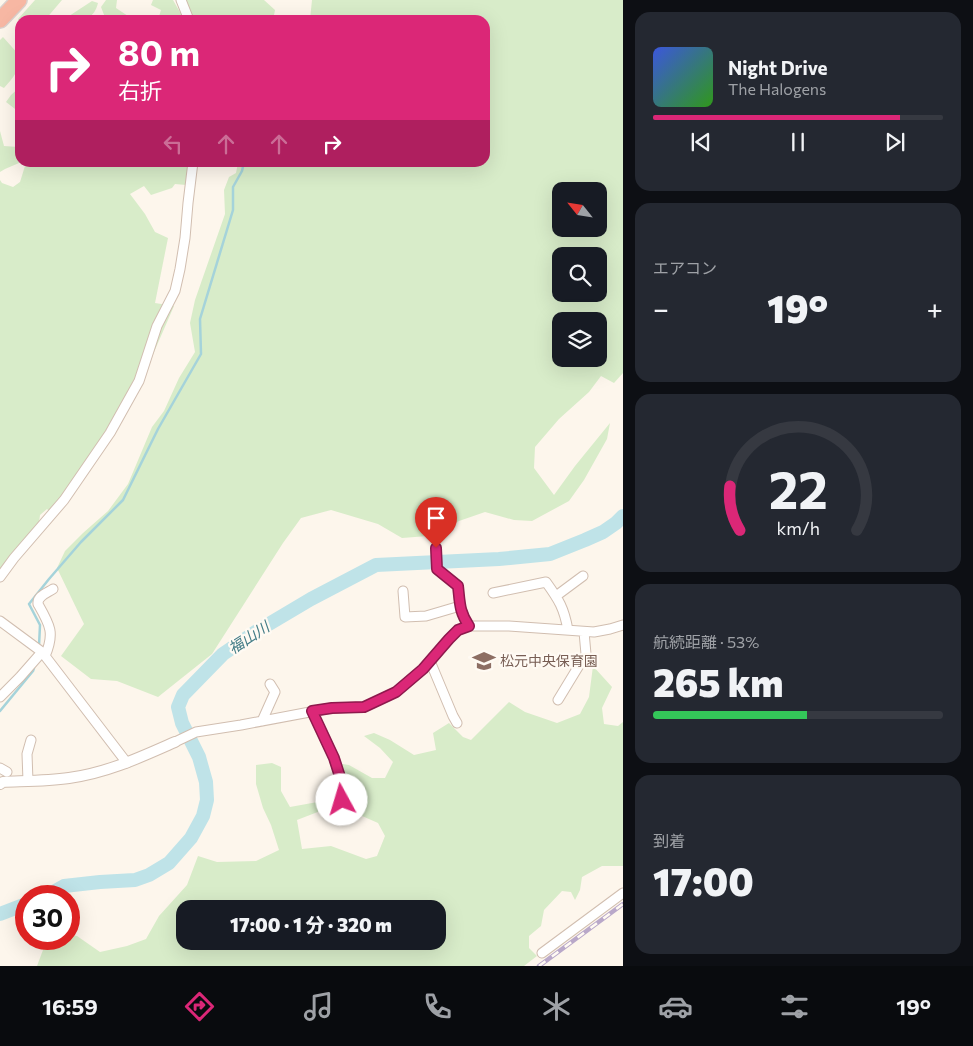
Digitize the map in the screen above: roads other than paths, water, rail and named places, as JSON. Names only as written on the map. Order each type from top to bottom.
[{"type":"highway","points":[[0,20],[19,0]]},
{"type":"street","points":[[181,0],[187,15]]},
{"type":"street","points":[[0,577],[64,500],[110,433],[139,381],[157,326],[175,291],[185,238],[192,167]]},
{"type":"street","points":[[436,548],[437,569],[458,586],[463,617],[469,626]]},
{"type":"street","points":[[556,596],[583,576]]},
{"type":"street","points":[[492,593],[546,582],[560,602],[568,630]]},
{"type":"street","points":[[0,697],[50,645],[49,624],[38,601],[40,597],[53,589]]},
{"type":"street","points":[[403,591],[405,617],[426,616],[460,606]]},
{"type":"street","points":[[0,621],[43,654],[127,763]]},
{"type":"street","points":[[0,784],[4,782],[69,778],[99,772],[127,763],[196,732],[332,708],[364,707],[396,692],[423,669],[458,630],[469,626],[510,626],[594,632],[623,625]]},
{"type":"street","points":[[558,700],[586,654],[584,632]]},
{"type":"street","points":[[430,661],[452,716],[457,722]]},
{"type":"street","points":[[262,721],[275,692],[270,684]]},
{"type":"street","points":[[312,711],[334,758],[342,783],[342,800],[327,814]]},
{"type":"street","points":[[28,781],[27,754],[31,740]]},
{"type":"street","points":[[542,954],[623,893]]},
{"type":"waterway","points":[[39,646],[40,625],[29,604],[81,542],[123,500],[158,429],[201,354],[200,319],[233,210],[233,187],[243,167]]},
{"type":"waterway","name":"福山川","points":[[73,885],[135,880],[149,875],[169,863],[191,838],[203,816],[207,800],[206,782],[199,757],[182,723],[178,707],[183,695],[223,654],[257,631],[311,599],[376,565],[499,559],[550,554],[603,532],[623,516]]},
{"type":"waterway","points":[[0,711],[34,668]]},
{"type":"waterway","name":"福山川","points":[[0,914],[15,908]]},
{"type":"railway","points":[[539,966],[623,904]]},
{"type":"place","name":"松元中央保育園","points":[[484,661]]}]
